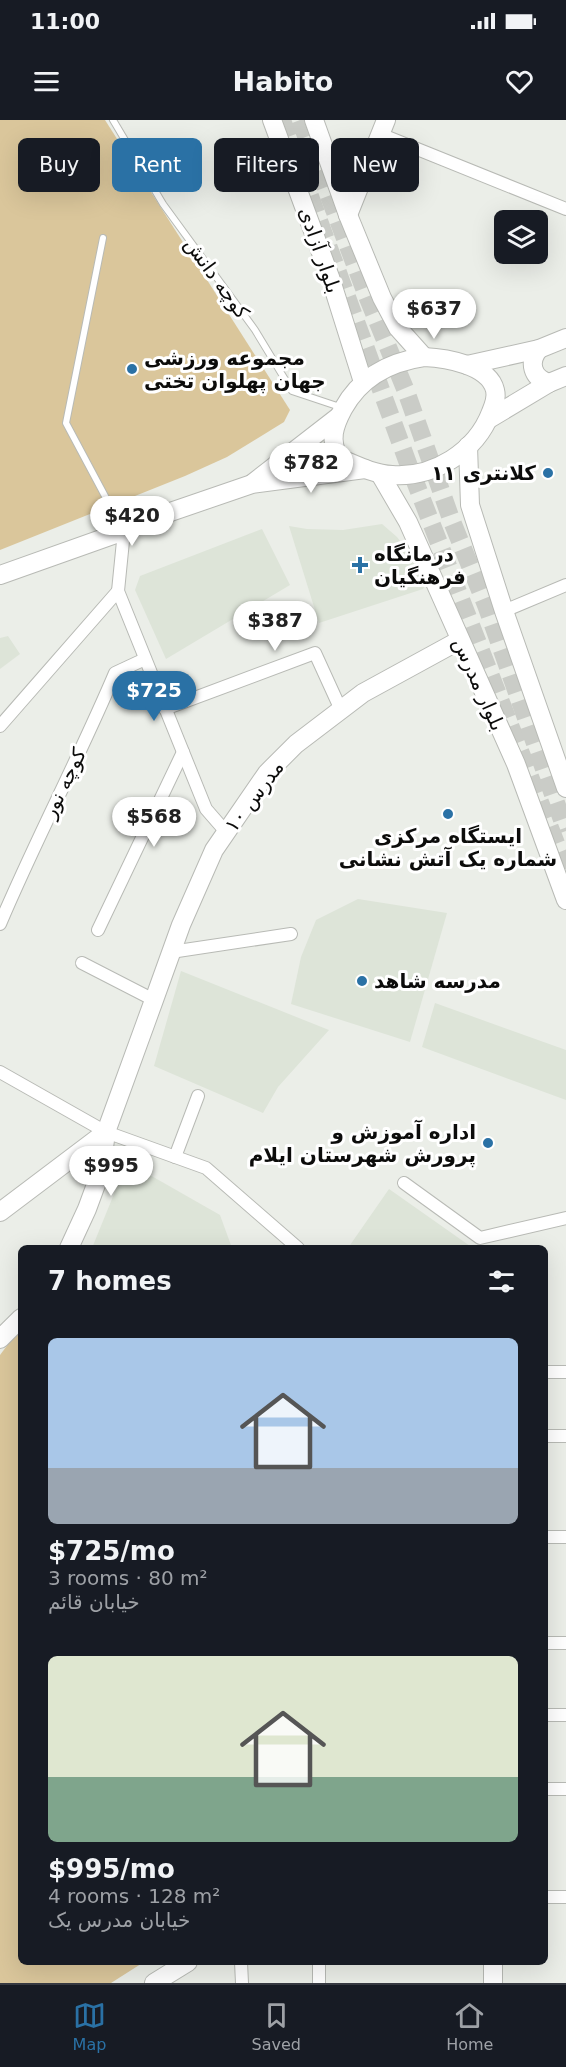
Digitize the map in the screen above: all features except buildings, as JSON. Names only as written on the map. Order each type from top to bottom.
[{"type":"main road","name":"بلوار آزادی","points":[[272,120],[330,277],[363,382]]},
{"type":"main road","name":"بلوار آزادی","points":[[314,120],[348,215],[382,298],[398,328],[424,357]]},
{"type":"main road","points":[[348,215],[383,127]]},
{"type":"main road","points":[[467,365],[538,349],[566,338]]},
{"type":"main road","points":[[538,349],[532,361],[533,368],[538,378],[549,383]]},
{"type":"main road","points":[[0,575],[252,484],[373,471],[413,474],[439,467],[461,453],[477,438],[489,419],[496,398],[495,390],[486,375],[467,365],[441,358],[424,357],[404,360],[363,382],[349,398],[332,438],[339,458],[373,471]]},
{"type":"main road","points":[[489,419],[549,383],[566,376]]},
{"type":"main road","points":[[252,484],[341,413]]},
{"type":"main road","points":[[468,446],[470,504],[504,611],[559,749],[566,788]]},
{"type":"main road","name":"بلوار مدرس","points":[[373,471],[408,522],[516,764],[566,900]]},
{"type":"main road","name":"مدرس ۱۰","points":[[70,1245],[101,1171],[106,1132],[171,952],[214,850],[267,773],[296,744],[363,693],[460,640]]},
{"type":"main road","points":[[0,1212],[106,1132]]},
{"type":"main road","points":[[0,1339],[18,1321]]},
{"type":"main road","points":[[154,1983],[183,1965]]},
{"type":"main road","points":[[493,1965],[493,1983]]},
{"type":"street","points":[[383,127],[566,209]]},
{"type":"street","points":[[124,531],[118,591],[206,809],[226,832]]},
{"type":"street","points":[[504,611],[566,585]]},
{"type":"street","points":[[0,726],[118,591]]},
{"type":"street","points":[[165,709],[315,653],[341,710]]},
{"type":"street","name":"کوچه نور","points":[[0,924],[115,673],[145,659]]},
{"type":"street","points":[[98,930],[183,752]]},
{"type":"street","points":[[171,952],[291,934]]},
{"type":"street","points":[[82,963],[154,1000]]},
{"type":"street","points":[[0,1072],[106,1132],[206,1168],[295,1245]]},
{"type":"street","points":[[175,1157],[198,1096]]},
{"type":"street","points":[[404,1183],[480,1238],[566,1218]]},
{"type":"street","points":[[548,1372],[566,1372]]},
{"type":"street","points":[[548,1436],[566,1436]]},
{"type":"street","points":[[548,1537],[566,1537]]},
{"type":"street","points":[[548,1643],[566,1642]]},
{"type":"street","points":[[548,1715],[566,1715]]},
{"type":"street","points":[[548,1789],[566,1789]]},
{"type":"street","points":[[548,1897],[566,1897]]},
{"type":"street","points":[[242,1965],[242,1983]]},
{"type":"street","points":[[319,1965],[320,1983]]},
{"type":"lane","name":"کوچه دانش","points":[[113,120],[163,204],[255,330],[292,391],[341,413]]},
{"type":"lane","points":[[104,238],[66,423],[124,531]]},
{"type":"shaded area","name":"مجموعه ورزشی جهان پهلوان تختی","points":[[0,120],[105,120],[116,138],[112,138],[112,192],[151,192],[290,410],[284,422],[227,457],[0,550]]},
{"type":"shaded area","name":"درمانگاه فرهنگیان","points":[[382,524],[397,537],[425,576],[426,584],[423,589],[319,623],[289,526],[343,530]]},
{"type":"shaded area","points":[[262,529],[290,585],[166,659],[135,590],[140,576]]},
{"type":"shaded area","points":[[8,636],[20,654],[0,669],[0,638]]},
{"type":"shaded area","name":"مدرسه شاهد","points":[[358,899],[447,913],[410,1042],[291,1004],[301,957],[316,920]]},
{"type":"shaded area","points":[[181,971],[329,1030],[278,1087],[263,1113],[154,1066]]},
{"type":"shaded area","points":[[435,1003],[566,1050],[566,1100],[422,1047]]},
{"type":"shaded area","points":[[127,1162],[220,1215],[231,1245],[93,1245]]},
{"type":"shaded area","points":[[389,1189],[469,1245],[350,1245]]},
{"type":"shaded area","points":[[18,1331],[18,1965],[139,1965],[111,1983],[0,1983],[0,1355]]},
{"type":"tunnel","points":[[282,120],[409,466],[566,869]]},
{"type":"tunnel","points":[[300,120],[406,391],[451,519],[486,605],[566,831]]},
{"type":"place","name":"مجموعه ورزشی جهان پهلوان تختی","points":[[132,369]]},
{"type":"place","name":"کلانتری ۱۱","points":[[548,473]]},
{"type":"place","name":"درمانگاه فرهنگیان","points":[[360,565]]},
{"type":"place","name":"ایستگاه مرکزی شماره یک آتش نشانی","points":[[448,814]]},
{"type":"place","name":"مدرسه شاهد","points":[[362,981]]},
{"type":"place","name":"اداره آموزش و پرورش شهرستان ایلام","points":[[488,1143]]}]
